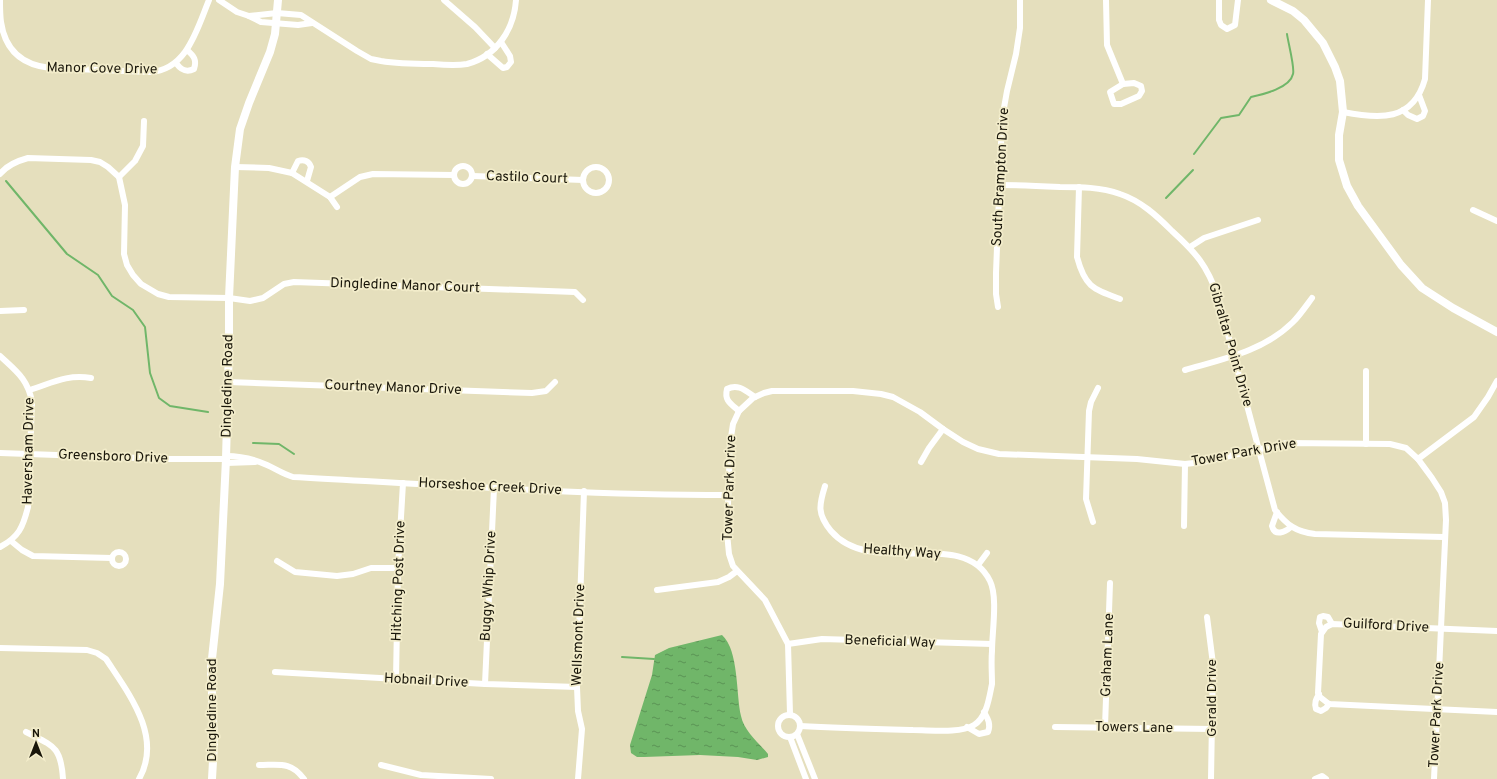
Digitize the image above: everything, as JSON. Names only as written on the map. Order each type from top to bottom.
[{"type":"street","name":"Manor Cove Drive","points":[[0,0],[0,22],[6,41],[17,55],[26,62],[37,67],[150,72],[165,70],[176,63],[187,50],[209,0]]},
{"type":"street","points":[[219,0],[237,12],[261,22],[298,25],[312,23]]},
{"type":"street","name":"Dingledine Road","points":[[212,779],[214,743],[211,668],[220,584],[226,459],[229,298],[235,167],[240,129],[270,52],[277,24],[278,0]]},
{"type":"street","points":[[444,0],[475,27],[495,48]]},
{"type":"street","points":[[249,16],[278,13],[292,13],[301,15],[371,59],[381,61],[454,65],[468,63],[487,54],[501,42],[509,32],[513,21],[516,11],[516,0]]},
{"type":"street","name":"South Brampton Drive","points":[[998,307],[996,294],[996,273],[1002,119],[1020,28],[1020,0]]},
{"type":"street","points":[[1106,0],[1106,44],[1123,84]]},
{"type":"street","points":[[1219,0],[1219,20],[1221,25],[1227,28],[1235,25],[1238,0]]},
{"type":"street","points":[[1271,0],[1293,11],[1304,20],[1323,43],[1335,67],[1340,80],[1343,112],[1338,135],[1339,160],[1347,186],[1358,206],[1401,265],[1422,288],[1453,308],[1497,332]]},
{"type":"street","points":[[1343,112],[1375,117],[1386,116],[1403,110],[1413,103],[1419,95],[1425,79],[1428,0]]},
{"type":"street","points":[[487,54],[503,68],[507,67],[511,62],[510,56],[501,42]]},
{"type":"street","name":"Manor Cove Drive","points":[[176,63],[183,70],[190,71],[194,69],[196,59],[187,50]]},
{"type":"street","points":[[1134,83],[1141,86],[1142,91],[1140,96],[1121,104],[1114,104],[1110,92],[1123,84],[1134,83]]},
{"type":"street","points":[[1403,110],[1408,115],[1417,119],[1423,116],[1425,111],[1419,95]]},
{"type":"street","points":[[119,177],[135,161],[143,146],[144,121]]},
{"type":"street","points":[[0,174],[3,170],[18,160],[28,158],[91,160],[100,162],[119,177],[125,205],[124,254],[127,265],[141,284],[158,294],[169,297],[229,298]]},
{"type":"street","points":[[292,172],[298,162],[305,160],[311,167],[307,181]]},
{"type":"street","name":"Castilo Court","points":[[464,166],[470,169],[472,176],[469,182],[463,184],[458,183],[454,175],[456,169],[464,166]]},
{"type":"street","name":"Castilo Court","points":[[597,166],[605,170],[609,178],[608,186],[602,192],[597,193],[589,191],[582,180],[588,169],[597,166]]},
{"type":"street","points":[[235,167],[269,168],[292,172],[330,198],[336,207]]},
{"type":"street","name":"Castilo Court","points":[[330,198],[360,177],[373,174],[454,175]]},
{"type":"street","name":"Castilo Court","points":[[472,176],[582,180]]},
{"type":"street","name":"Gibraltar Point Drive","points":[[999,185],[1079,187],[1114,192],[1137,202],[1153,213],[1190,247],[1212,280],[1218,297],[1275,510],[1291,527],[1304,533],[1316,534],[1444,537]]},
{"type":"street","points":[[1079,187],[1077,257],[1079,265],[1093,288],[1120,299]]},
{"type":"street","points":[[1473,210],[1497,221]]},
{"type":"street","points":[[1190,247],[1204,238],[1258,220]]},
{"type":"street","name":"Dingledine Manor Court","points":[[229,298],[250,301],[263,298],[284,284],[294,282],[575,292],[582,300]]},
{"type":"street","points":[[1185,370],[1234,356],[1259,346],[1280,334],[1294,321],[1312,298]]},
{"type":"street","points":[[0,311],[24,310]]},
{"type":"street","name":"Haversham Drive","points":[[0,356],[17,372],[30,390],[32,402],[28,507],[24,524],[19,532],[11,541],[0,547]]},
{"type":"street","points":[[1366,371],[1366,444]]},
{"type":"street","points":[[30,390],[66,378],[78,376],[91,378]]},
{"type":"street","points":[[1418,459],[1474,416],[1488,397],[1497,381]]},
{"type":"street","name":"Courtney Manor Drive","points":[[228,382],[532,393],[546,391],[555,382]]},
{"type":"street","points":[[739,412],[728,403],[726,398],[727,389],[731,387],[740,387],[755,397]]},
{"type":"street","points":[[1093,522],[1086,499],[1089,411],[1091,402],[1098,388]]},
{"type":"street","name":"Tower Park Drive","points":[[790,714],[788,644],[764,600],[733,566],[728,547],[727,533],[731,432],[739,412],[755,397],[764,393],[780,390],[853,391],[893,397],[920,412],[943,429],[978,449],[999,454],[1137,459],[1185,464],[1203,462],[1288,443],[1398,446],[1406,448],[1418,459],[1441,492],[1445,503],[1446,520],[1444,537],[1434,779]]},
{"type":"street","points":[[921,462],[943,429]]},
{"type":"street","name":"Greensboro Drive","points":[[0,453],[170,459],[226,459]]},
{"type":"street","name":"Horseshoe Creek Drive","points":[[226,459],[265,464],[293,477],[494,488],[728,495]]},
{"type":"street","points":[[1184,526],[1185,464]]},
{"type":"street","name":"Hitching Post Drive","points":[[396,679],[398,568],[403,483]]},
{"type":"street","name":"Healthy Way","points":[[800,726],[958,730],[974,725],[983,716],[990,697],[992,684],[993,589],[990,581],[978,565],[956,556],[872,552],[851,547],[842,542],[834,534],[820,515],[820,504],[825,486]]},
{"type":"street","name":"Buggy Whip Drive","points":[[485,684],[494,488]]},
{"type":"street","name":"Wellsmont Drive","points":[[578,779],[582,729],[578,711],[577,687],[584,491]]},
{"type":"street","name":"Gibraltar Point Drive","points":[[1277,512],[1272,526],[1275,532],[1284,532],[1291,527]]},
{"type":"street","points":[[11,541],[22,550],[33,556],[112,558]]},
{"type":"street","points":[[978,565],[987,553]]},
{"type":"street","points":[[277,561],[295,572],[337,576],[353,574],[371,568],[398,568]]},
{"type":"street","points":[[657,590],[718,582],[737,571]]},
{"type":"street","name":"Graham Lane","points":[[1105,727],[1110,583]]},
{"type":"street","name":"Guilford Drive","points":[[1332,624],[1328,617],[1324,616],[1320,618],[1319,623],[1322,632],[1320,644],[1318,694],[1314,705],[1316,709],[1321,711],[1329,704],[1497,712]]},
{"type":"street","name":"Gerald Drive","points":[[1207,617],[1213,662],[1212,779]]},
{"type":"street","name":"Guilford Drive","points":[[1322,632],[1332,624],[1497,631]]},
{"type":"street","name":"Beneficial Way","points":[[788,644],[822,639],[992,644]]},
{"type":"street","points":[[0,648],[87,650],[98,654],[106,660],[141,715],[146,732],[148,752],[147,759],[139,779]]},
{"type":"street","name":"Hobnail Drive","points":[[275,672],[485,684],[577,687]]},
{"type":"street","points":[[1318,694],[1329,704]]},
{"type":"street","name":"Healthy Way","points":[[967,727],[980,734],[988,732],[990,727],[989,720],[984,712]]},
{"type":"street","points":[[797,734],[786,737],[780,733],[777,726],[782,716],[790,714],[797,717],[799,720],[800,726],[797,734],[816,779]]},
{"type":"street","name":"Towers Lane","points":[[1055,727],[1213,729]]},
{"type":"street","points":[[26,732],[53,746],[59,754],[62,765],[63,779]]},
{"type":"street","points":[[790,737],[791,744],[806,779]]},
{"type":"street","points":[[259,765],[286,765],[297,771],[304,779]]},
{"type":"street","points":[[381,765],[421,775],[491,779]]},
{"type":"street","points":[[1315,779],[1322,776],[1326,779]]},
{"type":"water","points":[[722,635],[731,651],[734,662],[739,707],[745,727],[768,754],[768,757],[757,760],[738,757],[700,755],[637,757],[631,753],[630,745],[652,675],[655,655],[669,648]]},
{"type":"waterway","points":[[1194,154],[1221,118],[1239,115],[1251,97],[1276,90],[1291,79],[1293,74],[1293,66],[1287,34]]},
{"type":"waterway","points":[[1166,198],[1193,170]]},
{"type":"waterway","points":[[6,181],[67,254],[98,275],[112,296],[133,310],[145,327],[150,373],[159,398],[170,406],[208,412]]},
{"type":"waterway","points":[[253,443],[279,444],[294,454]]},
{"type":"waterway","points":[[622,657],[654,659]]}]
